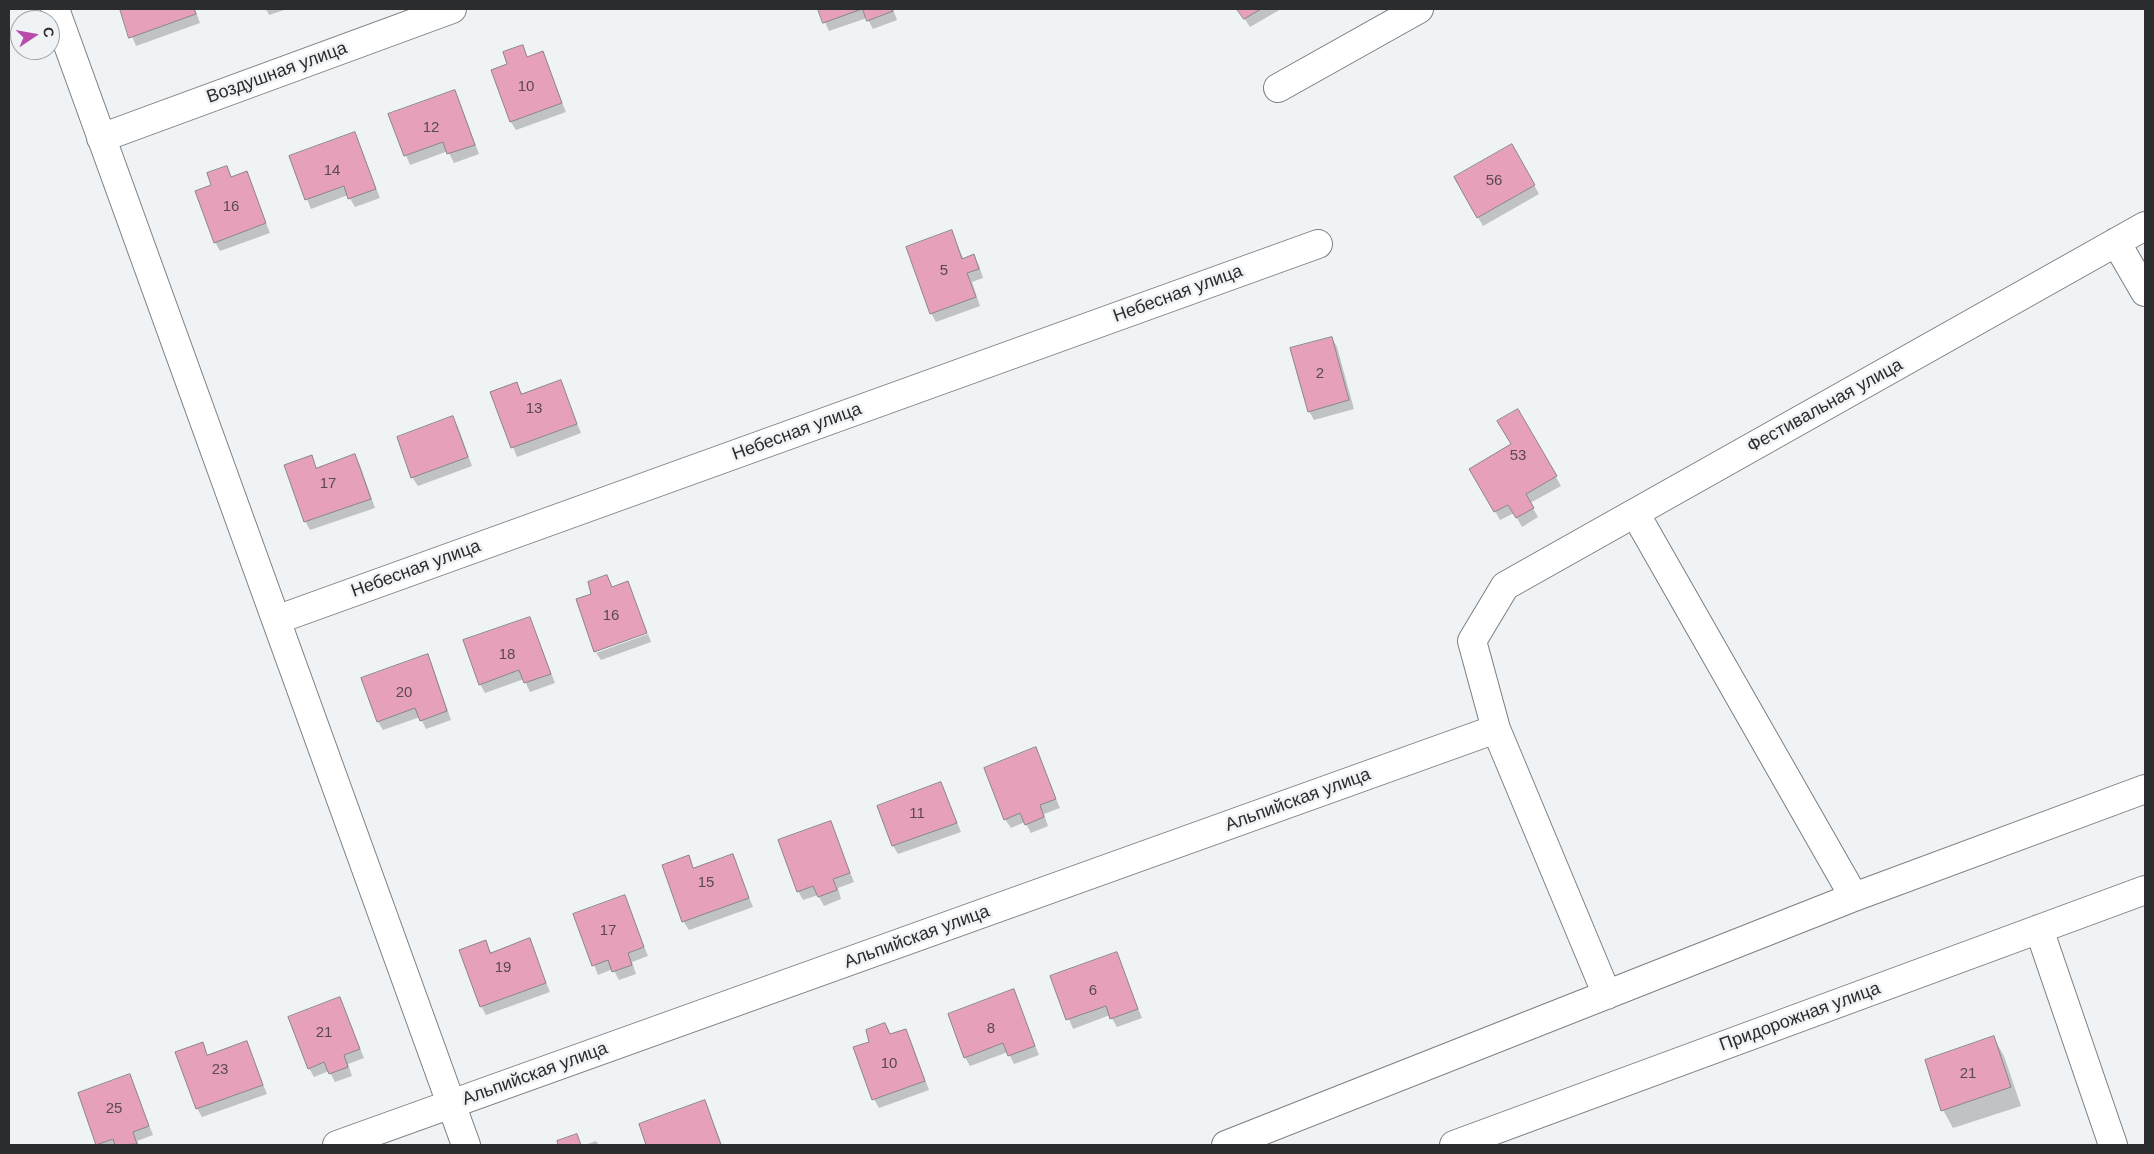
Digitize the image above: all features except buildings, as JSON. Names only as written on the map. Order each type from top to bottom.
[{"type":"street","points":[[55,9],[466,1145]]},
{"type":"street","name":"Воздушная улица","points":[[101,138],[452,9]]},
{"type":"street","points":[[1278,88],[1419,9]]},
{"type":"street","name":"Фестивальная улица","points":[[1496,729],[1472,641],[1505,586],[2145,226]]},
{"type":"street","points":[[2116,242],[2145,292]]},
{"type":"street","name":"Небесная улица","points":[[276,620],[1318,244]]},
{"type":"street","points":[[1635,513],[1854,897]]},
{"type":"street","points":[[1496,729],[1607,995]]},
{"type":"street","name":"Альпийская улица","points":[[337,1145],[1496,729]]},
{"type":"street","points":[[1226,1145],[1854,897],[2145,789]]},
{"type":"street","name":"Придорожная улица","points":[[1454,1145],[2145,890]]},
{"type":"street","points":[[2039,929],[2113,1145]]}]
